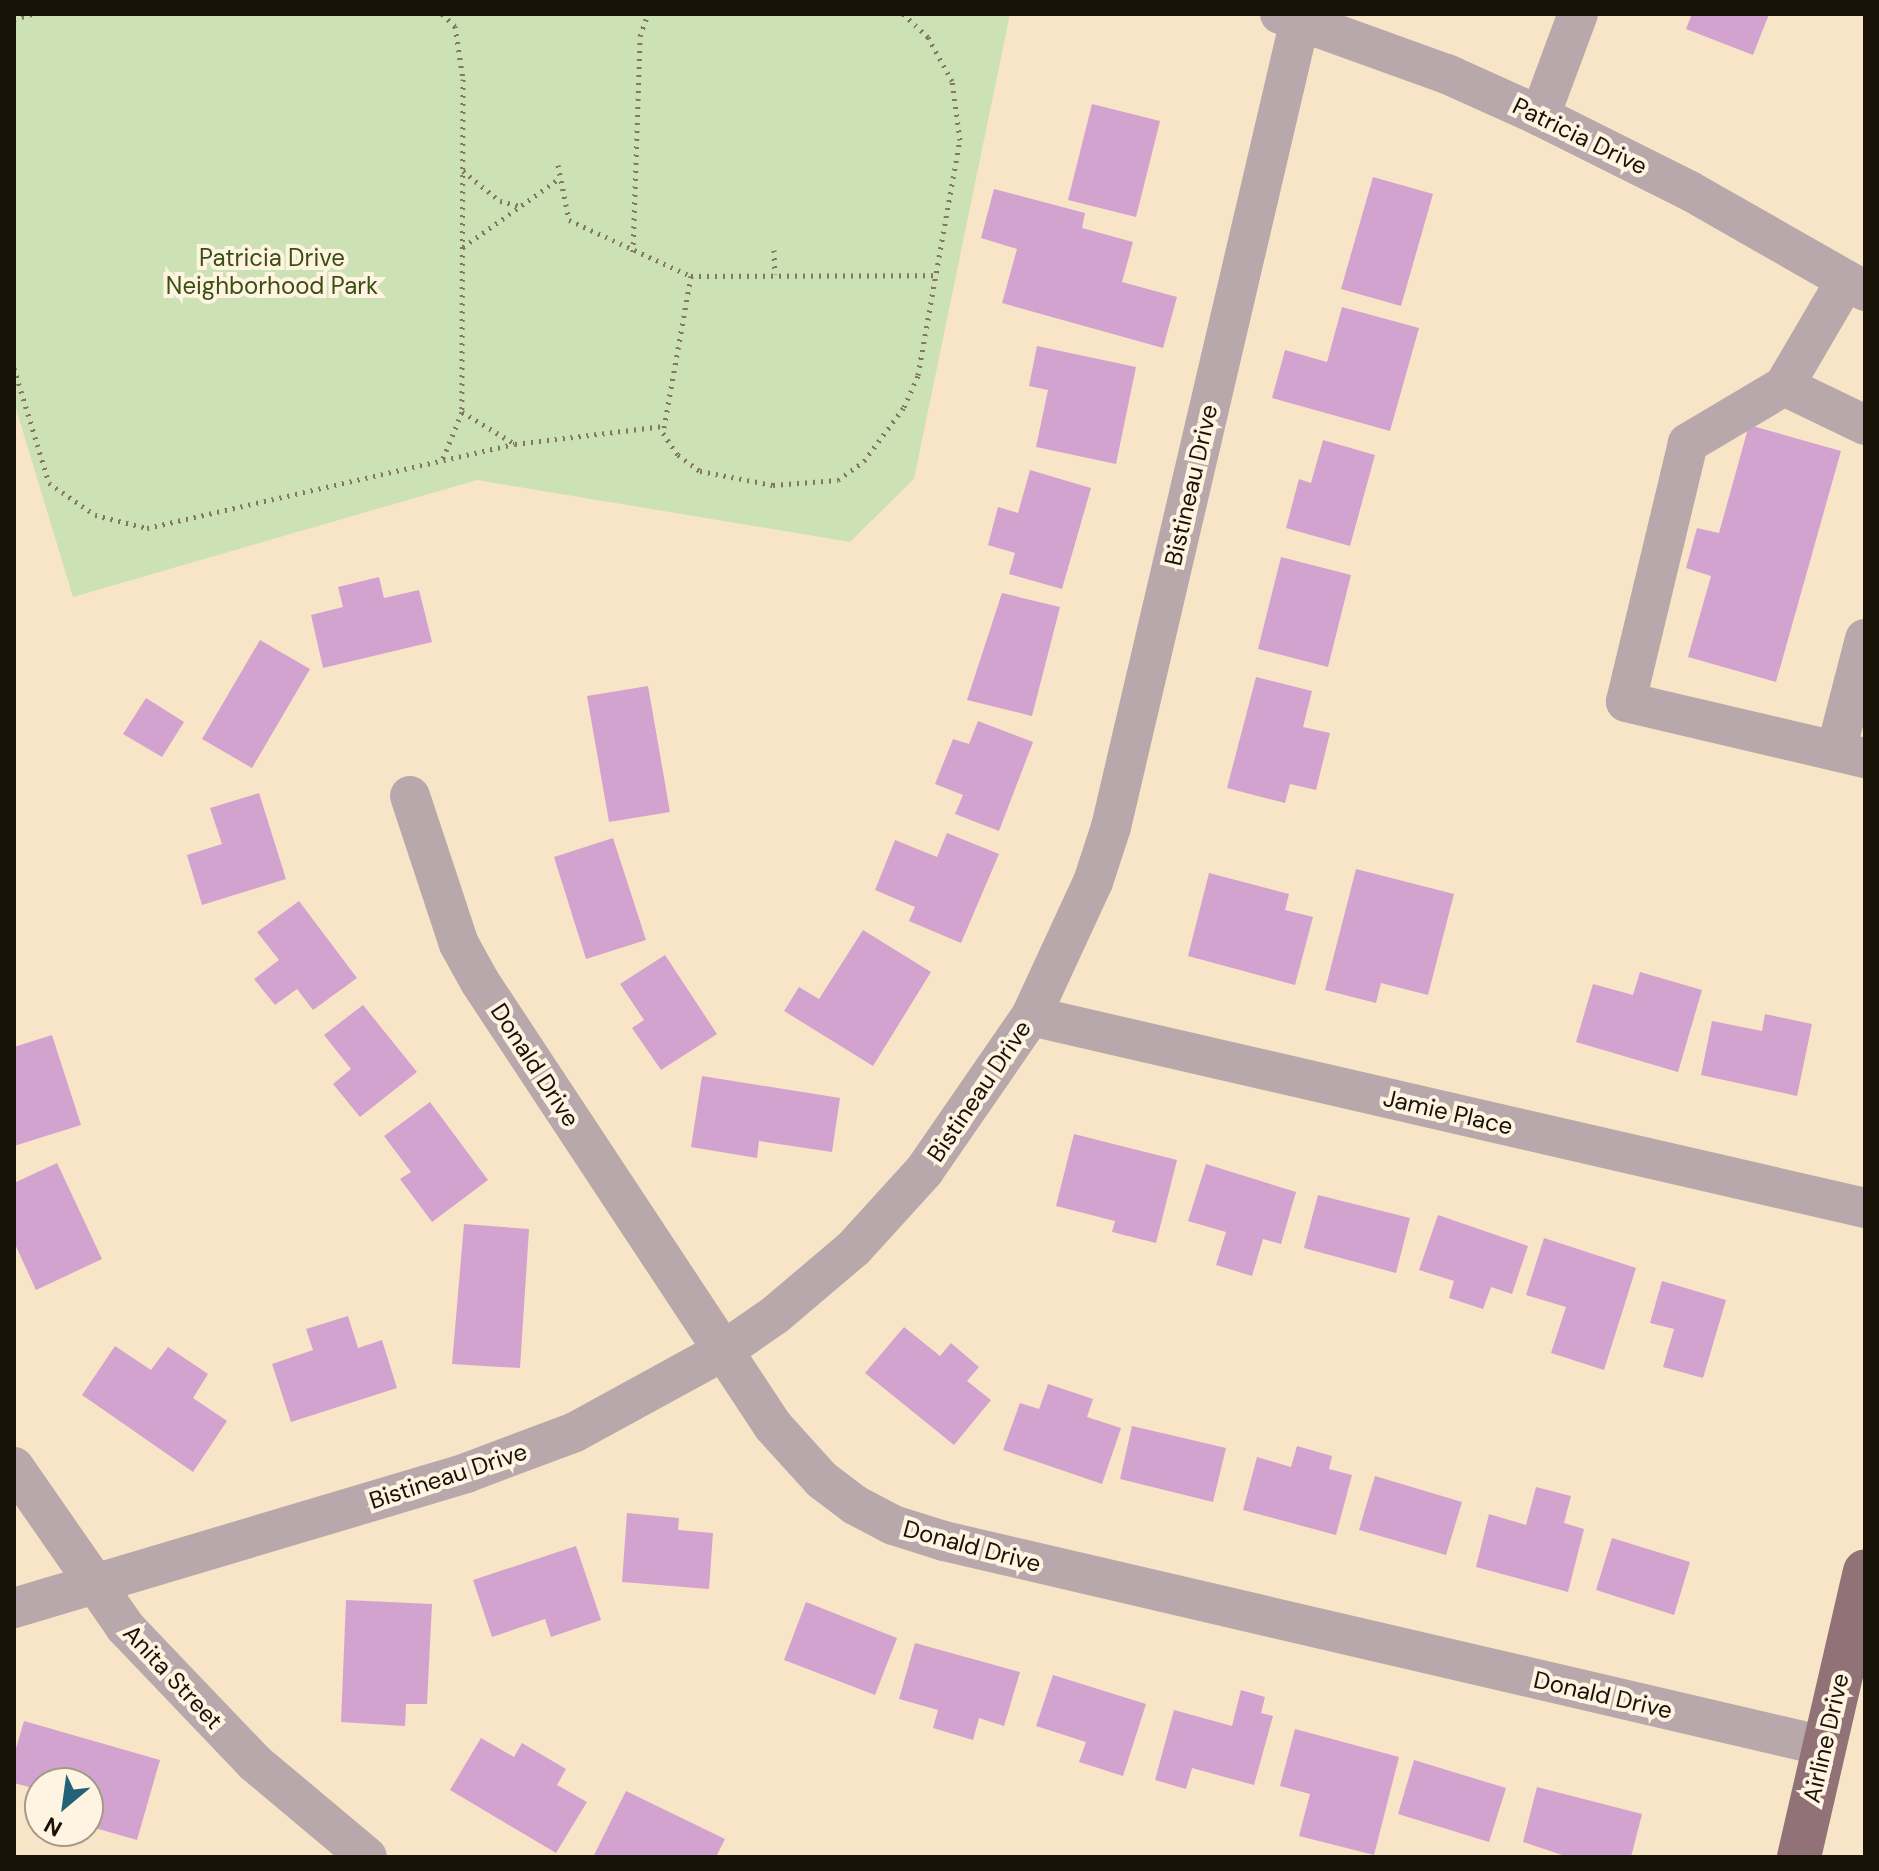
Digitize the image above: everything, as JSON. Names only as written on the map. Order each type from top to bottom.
[{"type":"main road","name":"Airline Drive","points":[[1799,1857],[1865,1572]]},
{"type":"street","points":[[1540,116],[1578,14]]},
{"type":"street","name":"Patricia Drive","points":[[1290,17],[1447,74],[1540,116],[1690,191],[1855,285]]},
{"type":"street","name":"Bistineau Drive","points":[[14,1608],[515,1456],[575,1432],[723,1351],[816,1283],[888,1212],[957,1129],[1031,1016],[1076,923],[1111,827],[1290,17]]},
{"type":"street","points":[[1855,285],[1784,386],[1688,443],[1626,702],[1851,755],[1864,644]]},
{"type":"street","points":[[1784,386],[1865,425]]},
{"type":"street","name":"Donald Drive","points":[[410,796],[459,944],[480,982],[723,1351],[794,1453],[855,1505],[893,1525],[1824,1746]]},
{"type":"street","name":"Jamie Place","points":[[1031,1016],[1865,1208]]},
{"type":"street","name":"Anita Street","points":[[14,1467],[91,1584],[125,1627],[255,1763],[365,1853]]},
{"type":"path","points":[[14,19],[32,14]]},
{"type":"path","points":[[442,14],[455,26],[463,79],[462,412],[443,459]]},
{"type":"path","points":[[633,252],[640,36],[648,14]]},
{"type":"path","points":[[691,276],[663,433],[678,455],[700,471],[773,485],[838,480],[864,461],[904,407],[918,375],[960,140],[952,81],[928,37],[903,14]]},
{"type":"path","points":[[558,165],[569,220],[691,276],[937,275]]},
{"type":"path","points":[[463,171],[500,201],[521,207]]},
{"type":"path","points":[[463,248],[560,178]]},
{"type":"path","points":[[774,250],[775,274]]},
{"type":"path","points":[[14,368],[49,483],[95,515],[147,528],[515,444],[664,426]]},
{"type":"path","points":[[462,412],[515,444]]},
{"type":"green space","name":"Patricia Drive Neighborhood Park","points":[[14,14],[1010,14],[914,479],[850,542],[477,480],[73,597],[14,402]]},
{"type":"building","points":[[1692,14],[1769,14],[1753,55],[1686,29]]},
{"type":"building","points":[[1092,104],[1160,121],[1136,217],[1068,200]]},
{"type":"building","points":[[1373,177],[1433,194],[1401,306],[1341,289]]},
{"type":"building","points":[[994,189],[1085,213],[1082,228],[1133,242],[1122,282],[1177,297],[1163,348],[1002,303],[1017,249],[981,238]]},
{"type":"building","points":[[1342,307],[1419,328],[1390,431],[1272,398],[1285,350],[1327,362]]},
{"type":"building","points":[[1037,346],[1136,367],[1116,464],[1036,447],[1048,390],[1029,386]]},
{"type":"building","points":[[1749,425],[1841,451],[1776,682],[1688,657],[1711,576],[1686,568],[1697,528],[1719,533]]},
{"type":"building","points":[[1323,440],[1375,455],[1350,546],[1286,528],[1299,479],[1311,483]]},
{"type":"building","points":[[1030,470],[1091,488],[1062,589],[1009,574],[1015,553],[988,545],[998,507],[1018,513]]},
{"type":"building","points":[[1281,557],[1351,575],[1328,667],[1258,649]]},
{"type":"building","points":[[379,577],[384,598],[419,590],[432,642],[323,668],[311,615],[343,607],[338,587]]},
{"type":"building","points":[[1002,593],[1060,607],[1032,716],[967,700]]},
{"type":"building","points":[[260,640],[310,669],[252,768],[202,739]]},
{"type":"building","points":[[1256,677],[1312,691],[1303,727],[1330,733],[1316,790],[1290,784],[1285,803],[1227,788]]},
{"type":"building","points":[[648,686],[670,812],[609,822],[587,696]]},
{"type":"building","points":[[146,698],[184,722],[162,757],[123,734]]},
{"type":"building","points":[[978,721],[1033,742],[999,831],[955,814],[963,795],[935,784],[953,739],[969,744]]},
{"type":"building","points":[[259,793],[286,879],[202,905],[187,855],[222,844],[210,808]]},
{"type":"building","points":[[947,833],[999,854],[961,943],[909,921],[915,907],[875,890],[895,840],[937,857]]},
{"type":"building","points":[[613,838],[646,940],[586,959],[554,857]]},
{"type":"building","points":[[1356,869],[1454,894],[1428,995],[1381,983],[1376,1003],[1325,990]]},
{"type":"building","points":[[1209,873],[1289,894],[1285,910],[1313,917],[1295,985],[1188,956]]},
{"type":"building","points":[[299,901],[357,978],[313,1010],[297,989],[275,1005],[254,979],[279,960],[257,932]]},
{"type":"building","points":[[863,930],[931,972],[873,1066],[784,1011],[799,987],[819,999]]},
{"type":"building","points":[[665,955],[717,1034],[661,1070],[632,1028],[644,1020],[620,984]]},
{"type":"building","points":[[1640,972],[1702,990],[1678,1072],[1576,1042],[1593,984],[1633,995]]},
{"type":"building","points":[[363,1005],[417,1072],[360,1117],[333,1084],[351,1069],[324,1035]]},
{"type":"building","points":[[1765,1014],[1812,1024],[1797,1096],[1701,1075],[1712,1021],[1762,1031]]},
{"type":"building","points":[[52,1035],[81,1125],[14,1146],[14,1047]]},
{"type":"building","points":[[702,1076],[840,1098],[832,1152],[759,1141],[757,1158],[691,1147]]},
{"type":"building","points":[[430,1102],[488,1180],[432,1222],[400,1179],[411,1172],[384,1136]]},
{"type":"building","points":[[1074,1134],[1177,1160],[1156,1243],[1112,1232],[1115,1221],[1056,1206]]},
{"type":"building","points":[[57,1163],[102,1259],[36,1290],[14,1242],[14,1183]]},
{"type":"building","points":[[1206,1164],[1296,1192],[1281,1244],[1263,1239],[1252,1276],[1216,1265],[1226,1232],[1188,1221]]},
{"type":"building","points":[[1318,1195],[1410,1218],[1396,1273],[1304,1248]]},
{"type":"building","points":[[1438,1215],[1528,1246],[1512,1294],[1491,1287],[1483,1309],[1449,1298],[1454,1281],[1419,1270]]},
{"type":"building","points":[[464,1224],[529,1229],[520,1368],[452,1364]]},
{"type":"building","points":[[1544,1238],[1636,1268],[1604,1370],[1551,1353],[1566,1307],[1526,1295]]},
{"type":"building","points":[[1662,1281],[1726,1300],[1703,1378],[1663,1367],[1674,1329],[1650,1323]]},
{"type":"building","points":[[348,1316],[358,1348],[382,1340],[397,1388],[291,1422],[272,1364],[313,1350],[306,1329]]},
{"type":"building","points":[[904,1327],[940,1356],[951,1343],[979,1367],[967,1381],[991,1400],[954,1445],[865,1373]]},
{"type":"building","points":[[115,1346],[151,1370],[168,1347],[208,1374],[193,1398],[227,1421],[193,1472],[82,1395]]},
{"type":"building","points":[[1048,1384],[1093,1399],[1087,1417],[1121,1428],[1102,1484],[1003,1450],[1020,1403],[1039,1409]]},
{"type":"building","points":[[1132,1426],[1226,1448],[1213,1502],[1120,1479]]},
{"type":"building","points":[[1297,1446],[1332,1456],[1329,1469],[1352,1475],[1336,1535],[1243,1510],[1257,1457],[1291,1467]]},
{"type":"building","points":[[1375,1476],[1462,1502],[1446,1555],[1359,1530]]},
{"type":"building","points":[[1536,1487],[1571,1496],[1564,1523],[1584,1529],[1568,1592],[1476,1567],[1489,1514],[1526,1525]]},
{"type":"building","points":[[627,1513],[679,1518],[678,1530],[713,1533],[709,1589],[622,1582]]},
{"type":"building","points":[[1612,1538],[1690,1562],[1674,1615],[1596,1590]]},
{"type":"building","points":[[576,1546],[601,1620],[551,1637],[545,1619],[492,1637],[473,1580]]},
{"type":"building","points":[[346,1600],[432,1604],[427,1704],[406,1704],[405,1726],[341,1722]]},
{"type":"building","points":[[806,1602],[897,1638],[875,1695],[784,1660]]},
{"type":"building","points":[[915,1643],[1020,1672],[1004,1726],[979,1718],[973,1740],[933,1728],[938,1710],[899,1699]]},
{"type":"building","points":[[1053,1675],[1146,1704],[1123,1776],[1079,1762],[1086,1742],[1036,1726]]},
{"type":"building","points":[[1241,1690],[1265,1697],[1261,1713],[1273,1716],[1254,1785],[1192,1768],[1186,1789],[1155,1780],[1174,1710],[1232,1726]]},
{"type":"building","points":[[24,1721],[160,1760],[137,1840],[104,1831],[104,1767],[24,1767],[24,1786],[14,1783],[14,1755]]},
{"type":"building","points":[[1295,1729],[1399,1757],[1374,1855],[1299,1836],[1310,1794],[1280,1786]]},
{"type":"building","points":[[481,1738],[514,1757],[522,1743],[566,1769],[557,1785],[587,1802],[556,1853],[450,1790]]},
{"type":"building","points":[[1414,1760],[1506,1788],[1489,1842],[1398,1814]]},
{"type":"building","points":[[1537,1787],[1642,1814],[1631,1857],[1568,1857],[1523,1842]]},
{"type":"building","points":[[626,1791],[725,1839],[716,1857],[593,1857]]}]
